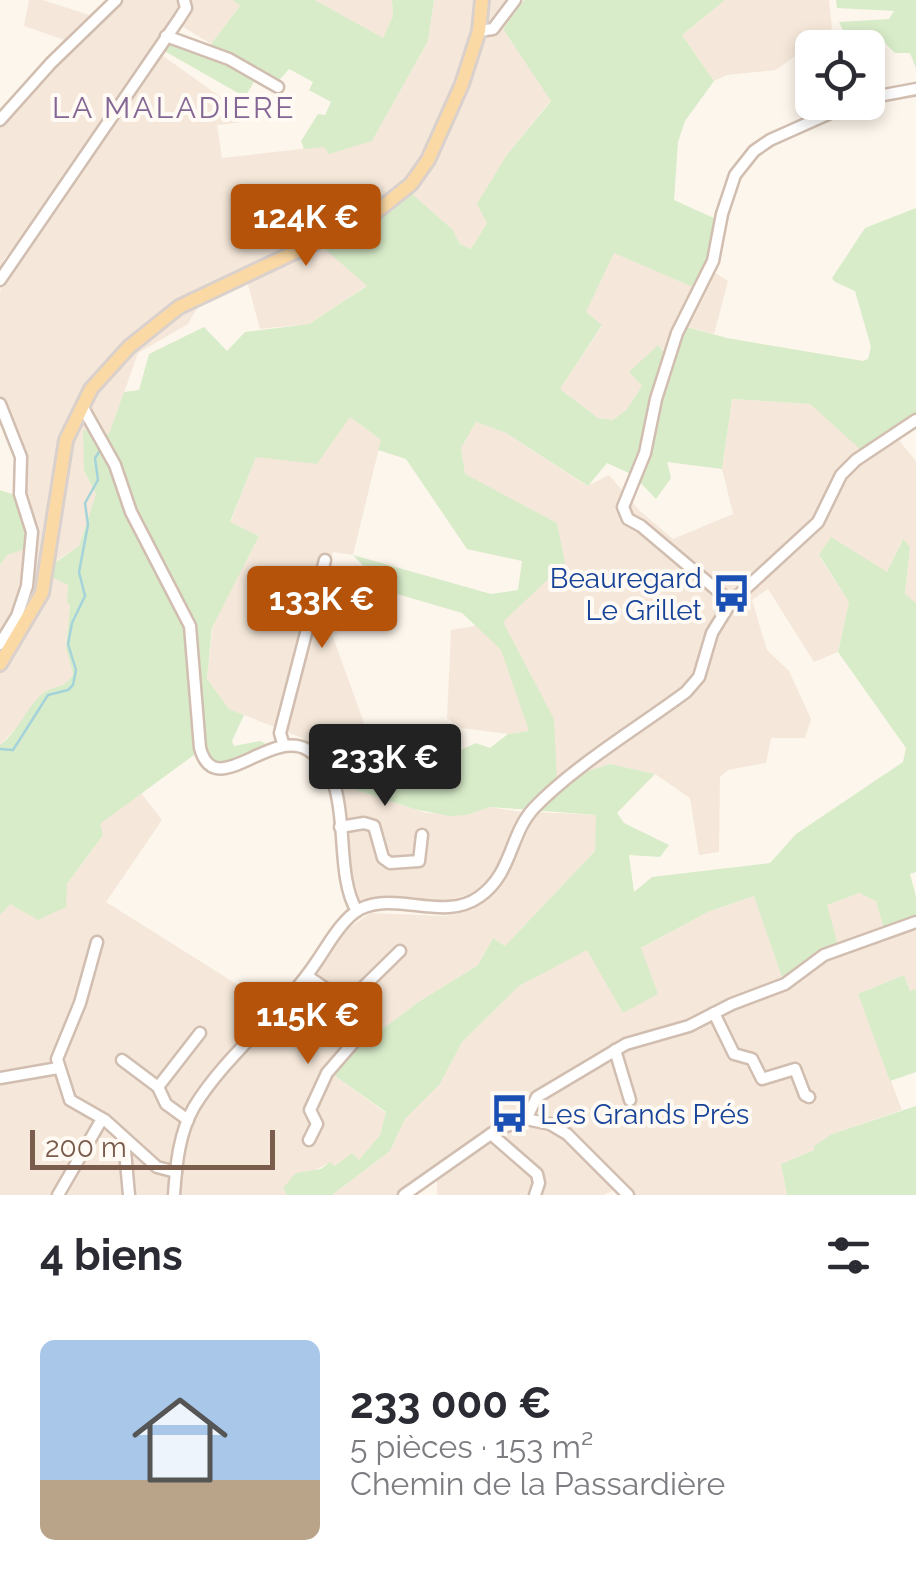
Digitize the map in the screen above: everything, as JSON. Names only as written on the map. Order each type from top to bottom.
[{"type":"main road","points":[[0,664],[42,593],[66,440],[81,405],[112,364],[179,307],[371,216],[411,184],[436,144],[462,84],[480,31],[482,0]]},
{"type":"street","points":[[0,120],[46,68],[116,0]]},
{"type":"street","points":[[0,280],[186,8],[184,0]]},
{"type":"street","points":[[480,31],[493,29],[515,0]]},
{"type":"street","points":[[166,36],[228,59],[278,87]]},
{"type":"street","points":[[885,95],[916,89]]},
{"type":"street","points":[[731,602],[628,519],[623,507],[645,453],[656,399],[677,333],[713,262],[726,200],[736,174],[754,151],[770,140],[815,120]]},
{"type":"street","points":[[0,404],[20,457],[20,494],[32,532],[32,549],[17,616],[0,644]]},
{"type":"street","points":[[81,405],[115,465],[131,512],[186,614],[194,648],[202,754],[210,765],[229,769],[284,744],[306,749],[327,768],[335,789],[346,878],[356,911]]},
{"type":"street","points":[[174,1195],[188,1120],[210,1086],[307,976],[356,911],[378,905],[448,908],[482,896],[502,876],[532,810],[693,684],[712,633],[731,602],[818,522],[841,475],[856,460],[916,420]]},
{"type":"street","points":[[284,744],[280,733],[325,560]]},
{"type":"street","points":[[340,827],[364,823],[374,826],[382,858],[390,863],[419,862],[422,835]]},
{"type":"street","points":[[526,1119],[536,1096],[615,1050],[647,1036],[689,1026],[785,984],[824,955],[916,922]]},
{"type":"street","points":[[97,942],[80,1003],[57,1059],[58,1068],[66,1080],[70,1100],[102,1118],[157,1167],[176,1172]]},
{"type":"street","points":[[347,1003],[400,951]]},
{"type":"street","points":[[307,976],[347,1003],[358,1022],[360,1035],[327,1073],[310,1110],[317,1124],[309,1140]]},
{"type":"street","points":[[714,1013],[734,1054],[752,1059],[762,1080],[794,1069],[805,1095],[810,1097]]},
{"type":"street","points":[[158,1087],[200,1034]]},
{"type":"street","points":[[615,1050],[630,1100]]},
{"type":"street","points":[[122,1060],[158,1087],[166,1104],[188,1120]]},
{"type":"street","points":[[0,1078],[58,1068]]},
{"type":"street","points":[[58,1195],[102,1118]]},
{"type":"street","points":[[404,1195],[490,1134],[526,1119],[550,1124],[567,1134],[628,1195]]},
{"type":"street","points":[[490,1134],[537,1174],[540,1183],[536,1195]]},
{"type":"street","points":[[127,1142],[124,1151],[129,1195]]},
{"type":"shaded area","points":[[29,0],[43,0],[92,16],[101,23],[121,0],[181,0],[180,13],[142,62],[44,212],[4,259],[0,271],[0,125],[73,43],[24,26]]},
{"type":"shaded area","points":[[187,0],[233,0],[240,6],[211,44],[180,25]]},
{"type":"shaded area","points":[[315,0],[392,0],[393,16],[383,39]]},
{"type":"shaded area","points":[[434,0],[510,0],[497,20],[551,100],[506,156],[487,223],[471,249],[460,244],[452,229],[412,195],[326,249],[368,285],[309,324],[260,329],[247,281],[203,298],[188,324],[138,353],[109,435],[84,471],[96,494],[79,546],[57,560],[68,584],[66,648],[71,680],[39,697],[26,718],[0,745],[0,565],[7,555],[24,499],[22,461],[0,400],[0,292],[5,272],[159,53],[254,121],[217,125],[222,158],[372,141],[428,41]]},
{"type":"shaded area","points":[[725,0],[829,0],[832,29],[795,30],[795,56],[776,70],[727,75],[714,81],[682,35]]},
{"type":"shaded area","points":[[614,252],[693,287],[665,353],[659,346],[630,372],[642,386],[627,409],[613,420],[598,418],[560,389],[602,326],[586,312]]},
{"type":"shaded area","points":[[711,270],[728,281],[714,334],[683,326]]},
{"type":"shaded area","points":[[732,399],[810,404],[857,444],[867,459],[897,438],[916,461],[916,603],[905,595],[910,547],[902,540],[887,572],[819,556],[849,602],[838,652],[814,662],[768,589],[752,600],[767,650],[789,671],[811,719],[805,738],[771,738],[766,763],[728,770],[720,777],[719,852],[699,855],[690,798],[655,774],[610,764],[557,781],[530,731],[508,734],[461,728],[447,718],[451,630],[503,621],[557,523],[465,475],[461,448],[476,422],[506,433],[587,486],[609,475],[639,510],[673,539],[733,514],[722,469]]},
{"type":"shaded area","points":[[350,417],[381,440],[353,555],[333,552],[320,601],[377,759],[352,758],[229,709],[207,679],[213,625],[259,536],[230,523],[256,457]]},
{"type":"shaded area","points":[[339,784],[426,813],[467,815],[490,807],[522,812],[497,867],[472,893],[446,902],[358,901],[351,889]]},
{"type":"shaded area","points":[[141,793],[162,820],[106,902],[273,1007],[188,1108],[170,1159],[170,1195],[0,1195],[0,915],[10,904],[64,895],[67,884],[103,835],[99,824]]},
{"type":"shaded area","points":[[537,812],[597,815],[595,851],[505,946],[493,938],[478,965],[417,1003],[347,1056],[335,1076],[386,1113],[380,1135],[359,1161],[335,1166],[330,1162],[283,1188],[287,1195],[179,1195],[183,1153],[196,1110],[240,1056],[291,1004],[343,932],[370,913],[445,916],[473,910],[506,877]]},
{"type":"shaded area","points":[[859,893],[876,901],[884,929],[838,945],[826,905]]},
{"type":"shaded area","points":[[755,896],[783,980],[678,1028],[635,1036],[546,1089],[397,1195],[332,1195],[390,1151],[405,1119],[440,1084],[462,1042],[519,986],[588,949],[623,1013],[640,949],[708,912]]},
{"type":"shaded area","points":[[916,924],[916,989],[910,991],[904,975],[858,994],[902,1110],[832,1134],[814,1150],[781,1164],[787,1195],[634,1195],[571,1132],[546,1119],[539,1100],[638,1042],[682,1035],[839,952]]},
{"type":"shaded area","points":[[516,1127],[537,1127],[561,1138],[615,1190],[603,1195],[437,1195],[437,1177]]},
{"type":"green space","points":[[233,0],[315,0],[383,38],[393,16],[392,0],[434,0],[428,41],[372,141],[329,154],[324,147],[304,149],[301,141],[318,114],[325,115],[331,102],[309,90],[313,82],[289,69],[276,84],[212,51],[211,44],[240,6]]},
{"type":"green space","points":[[524,0],[725,0],[682,35],[714,81],[685,121],[678,142],[674,200],[718,220],[712,252],[693,287],[614,253],[586,312],[602,325],[560,389],[598,418],[613,420],[627,409],[642,386],[629,372],[658,345],[670,360],[683,326],[727,338],[868,359],[871,347],[855,291],[832,278],[865,228],[916,208],[916,414],[861,450],[810,404],[732,399],[722,469],[667,462],[671,478],[656,499],[633,475],[607,463],[588,486],[506,433],[476,422],[461,448],[465,474],[557,523],[565,563],[503,622],[554,719],[557,781],[610,764],[655,774],[617,813],[624,823],[669,845],[660,857],[629,855],[634,892],[652,877],[770,863],[796,834],[903,762],[906,748],[838,652],[849,602],[819,555],[831,537],[887,572],[903,539],[910,547],[905,594],[916,603],[916,872],[910,874],[916,920],[884,929],[876,901],[859,893],[827,905],[838,945],[783,980],[754,896],[708,912],[641,948],[658,994],[623,1013],[587,950],[519,986],[462,1042],[440,1084],[405,1119],[390,1151],[332,1195],[287,1195],[283,1188],[296,1173],[321,1169],[330,1162],[335,1166],[352,1153],[359,1160],[380,1135],[386,1112],[335,1076],[347,1056],[417,1003],[478,965],[493,938],[505,946],[595,851],[596,815],[490,807],[449,816],[414,809],[339,784],[325,759],[302,741],[364,757],[392,752],[425,736],[433,741],[427,769],[447,769],[450,755],[476,743],[490,748],[508,734],[529,731],[501,650],[462,613],[387,591],[353,555],[491,594],[518,590],[522,561],[467,549],[406,459],[378,450],[381,440],[350,417],[317,464],[256,457],[230,522],[259,536],[212,628],[207,679],[229,709],[244,715],[232,741],[234,746],[260,741],[268,745],[226,765],[198,752],[100,824],[103,835],[67,884],[66,907],[38,920],[10,904],[0,915],[0,745],[41,695],[67,682],[73,674],[66,648],[68,585],[53,578],[53,564],[79,546],[96,494],[84,471],[83,430],[109,434],[124,392],[139,390],[149,354],[204,327],[227,351],[245,332],[309,324],[367,286],[325,249],[412,194],[452,229],[460,244],[471,249],[487,223],[477,204],[506,156],[551,101],[503,29]]},
{"type":"green space","points":[[836,0],[916,0],[916,68],[910,53],[895,53],[885,43],[885,30],[843,30],[839,22],[889,19],[894,11],[837,8]]},
{"type":"green space","points":[[167,40],[224,60],[255,80],[245,97],[161,49]]},
{"type":"green space","points":[[0,490],[18,496],[31,547],[7,555],[0,565]]},
{"type":"green space","points":[[904,975],[910,991],[916,989],[916,1072],[890,1081],[858,994]]},
{"type":"green space","points":[[916,1106],[916,1195],[787,1195],[781,1164],[814,1150],[832,1134]]},
{"type":"waterway","points":[[0,749],[13,750],[48,695],[73,685],[76,670],[68,644],[72,623],[85,596],[79,572],[88,525],[85,503],[98,480],[95,458],[101,449]]},
{"type":"place","name":"Beauregard Le Grillet","points":[[732,594]]},
{"type":"place","name":"Les Grands Prés","points":[[510,1114]]},
{"type":"district","name":"LA MALADIERE","points":[[174,107]]}]
